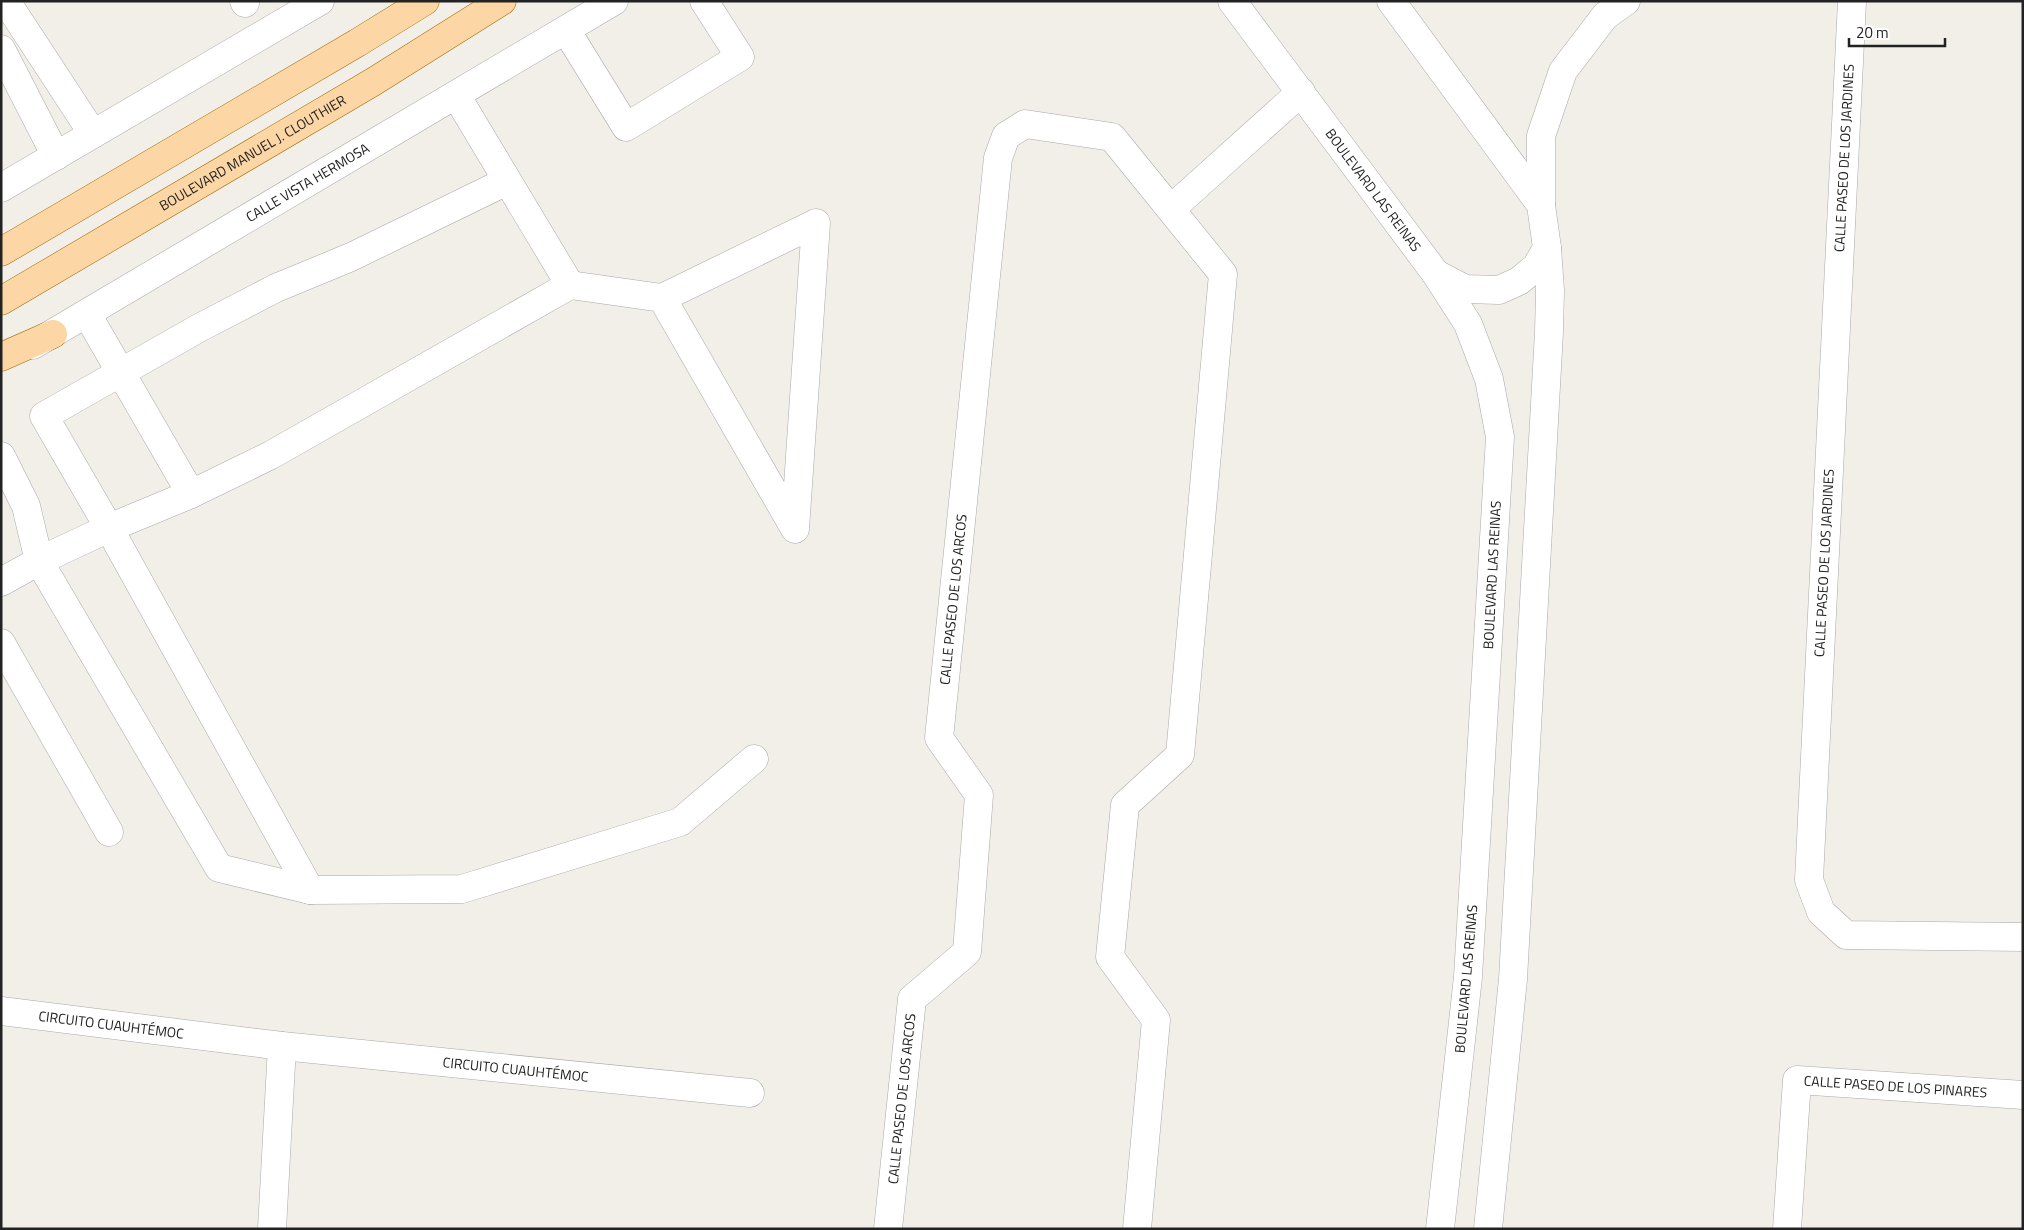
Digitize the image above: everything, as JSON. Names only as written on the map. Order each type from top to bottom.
[{"type":"main road","points":[[1,252],[425,1]]},
{"type":"main road","name":"BOULEVARD MANUEL J. CLOUTHIER","points":[[1,301],[373,82],[502,1]]},
{"type":"main road","points":[[1,357],[52,334]]},
{"type":"street","points":[[6,1],[93,134]]},
{"type":"street","points":[[1,188],[320,1]]},
{"type":"street","name":"CALLE VISTA HERMOSA","points":[[1,363],[87,314],[614,1]]},
{"type":"street","points":[[566,30],[626,127],[740,57],[704,1]]},
{"type":"street","name":"BOULEVARD LAS REINAS","points":[[1232,1],[1436,274],[1468,324],[1489,379],[1500,437],[1468,977],[1440,1229]]},
{"type":"street","points":[[1391,1],[1541,205]]},
{"type":"street","points":[[1488,1229],[1513,979],[1549,332],[1550,290],[1541,205],[1541,136],[1563,71],[1605,16],[1626,1]]},
{"type":"street","name":"CALLE PASEO DE LOS JARDINES","points":[[1852,1],[1809,880],[1821,912],[1846,935],[2023,937]]},
{"type":"street","points":[[1,49],[56,156]]},
{"type":"street","points":[[1171,209],[1301,92]]},
{"type":"street","points":[[456,95],[570,285]]},
{"type":"street","name":"CALLE PASEO DE LOS ARCOS","points":[[888,1229],[912,999],[967,952],[979,795],[938,738],[998,158],[1006,136],[1025,124],[1112,137],[1223,274],[1180,755],[1125,805],[1110,957],[1156,1020],[1137,1229]]},
{"type":"street","points":[[310,890],[109,528],[44,416],[199,328],[276,288],[351,257],[507,181]]},
{"type":"street","points":[[1,582],[39,561],[109,528],[191,494],[271,455],[570,285],[662,298],[816,223],[795,529],[662,298]]},
{"type":"street","points":[[1436,274],[1465,289],[1499,290],[1519,281],[1536,267],[1547,248]]},
{"type":"street","points":[[87,314],[191,494]]},
{"type":"street","points":[[1,456],[26,506],[39,561],[219,868],[310,890],[462,889],[680,822],[754,759]]},
{"type":"street","points":[[1,643],[109,832]]},
{"type":"street","name":"CIRCUITO CUAUHTÉMOC","points":[[1,1011],[282,1046],[750,1093]]},
{"type":"street","points":[[272,1229],[282,1046]]},
{"type":"street","name":"CALLE PASEO DE LOS PINARES","points":[[1787,1229],[1797,1080],[2023,1095]]}]
